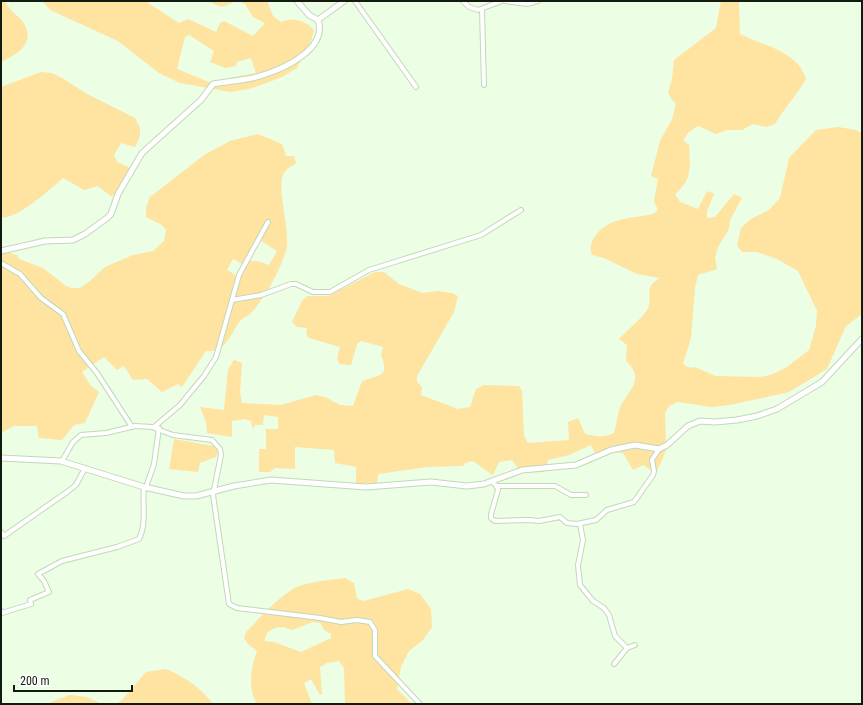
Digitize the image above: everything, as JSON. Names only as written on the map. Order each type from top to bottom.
[{"type":"street","points":[[296,1],[309,15],[318,20]]},
{"type":"street","points":[[318,20],[344,1]]},
{"type":"street","points":[[355,1],[416,87]]},
{"type":"street","points":[[462,1],[474,9],[482,10],[502,1]]},
{"type":"street","points":[[505,1],[527,4],[538,1]]},
{"type":"street","points":[[482,10],[484,85]]},
{"type":"street","points":[[1,251],[45,241],[68,241],[85,234],[111,214],[118,194],[142,152],[201,100],[209,87],[213,84],[246,80],[262,75],[299,59],[315,43],[319,32],[318,20]]},
{"type":"street","points":[[232,300],[261,295],[282,286],[291,284],[296,284],[314,292],[330,292],[369,270],[481,235],[521,210]]},
{"type":"street","points":[[1,611],[2,613],[31,604],[30,600],[48,592],[44,581],[38,574],[56,564],[139,539],[144,528],[142,502],[145,487],[154,464],[157,428],[180,405],[212,364],[220,349],[239,275],[268,222]]},
{"type":"street","points":[[1,264],[20,274],[41,298],[63,314],[79,351],[97,373],[132,427]]},
{"type":"street","points":[[494,484],[498,490],[491,518],[495,521],[539,521],[560,517],[567,523],[580,524],[596,520],[607,510],[634,502],[653,475],[654,471],[652,460],[659,449],[667,445],[688,426],[700,421],[715,422],[757,416],[789,403],[822,382],[862,339]]},
{"type":"street","points":[[62,461],[73,442],[81,435],[106,433],[132,427],[157,428],[173,435],[206,438],[217,444],[221,455],[213,495],[229,604],[237,608],[320,618],[329,621],[341,622],[357,620],[370,622],[375,630],[375,656],[420,704]]},
{"type":"street","points":[[494,484],[522,470],[576,464],[611,450],[635,445],[659,449]]},
{"type":"street","points":[[1,458],[62,461],[145,487],[184,496],[196,496],[234,486],[271,480],[366,487],[430,482],[467,486],[494,484],[555,486],[571,494],[586,495]]},
{"type":"street","points":[[1,532],[4,536],[67,492],[76,484],[85,468]]},
{"type":"street","points":[[580,524],[583,540],[578,565],[580,585],[593,601],[604,608],[610,615],[615,636],[626,648]]},
{"type":"street","points":[[614,664],[626,648],[635,645]]},
{"type":"shaded area","points":[[1,1],[5,1],[9,8],[23,22],[27,29],[28,36],[19,52],[1,62]]},
{"type":"shaded area","points":[[42,1],[145,1],[179,23],[188,19],[216,32],[220,23],[224,21],[253,36],[265,23],[253,17],[245,4],[238,1],[267,1],[273,16],[281,22],[286,20],[299,20],[314,30],[311,41],[297,68],[282,77],[264,84],[249,89],[230,92],[180,83],[159,73],[118,41],[50,10]],"holes":[[[189,35],[214,51],[210,62],[225,68],[236,66],[237,62],[251,58],[256,73],[209,82],[177,69],[185,37]]]},
{"type":"shaded area","points":[[209,1],[238,1],[224,6],[218,6]]},
{"type":"shaded area","points":[[721,1],[739,1],[740,34],[779,50],[788,56],[796,62],[806,79],[775,124],[766,127],[753,124],[742,130],[727,130],[716,134],[698,126],[689,132],[683,140],[689,145],[690,166],[685,183],[675,194],[680,202],[698,209],[706,193],[709,191],[714,194],[707,211],[707,218],[715,217],[734,194],[742,198],[730,220],[729,229],[718,247],[715,258],[717,269],[698,275],[695,288],[691,338],[683,364],[690,368],[695,367],[715,376],[759,377],[771,375],[787,367],[809,350],[816,326],[817,311],[798,271],[777,259],[757,252],[742,252],[737,245],[741,228],[751,219],[769,210],[780,198],[789,158],[816,130],[838,127],[856,130],[862,133],[862,314],[846,326],[827,369],[789,392],[730,405],[711,407],[678,402],[669,406],[665,413],[666,451],[656,473],[643,465],[633,470],[623,453],[612,452],[598,459],[591,445],[569,455],[548,460],[544,472],[521,473],[512,460],[499,462],[493,475],[473,461],[465,463],[463,466],[427,467],[378,474],[377,483],[356,484],[356,467],[335,463],[334,450],[295,447],[295,469],[275,468],[270,472],[259,472],[259,449],[266,449],[266,429],[278,429],[278,417],[264,415],[263,425],[255,425],[253,429],[251,421],[245,419],[232,421],[232,437],[207,433],[206,422],[200,407],[224,410],[228,369],[234,360],[242,363],[240,392],[242,403],[281,405],[316,395],[325,397],[340,405],[353,406],[362,381],[378,376],[383,371],[384,368],[381,355],[383,347],[361,341],[357,344],[351,365],[339,364],[337,358],[340,347],[309,338],[306,334],[307,328],[297,327],[292,322],[302,301],[307,296],[328,296],[375,272],[384,272],[399,284],[423,293],[438,291],[452,293],[458,296],[454,312],[417,376],[417,382],[422,387],[421,395],[458,409],[470,407],[476,389],[484,385],[519,386],[522,391],[524,436],[528,443],[569,440],[568,422],[578,418],[585,434],[604,436],[614,433],[621,405],[632,389],[635,379],[632,367],[626,361],[627,345],[619,339],[640,319],[646,311],[649,303],[650,288],[660,278],[637,274],[604,258],[592,255],[591,244],[596,234],[611,223],[653,214],[658,210],[654,201],[658,179],[651,176],[660,141],[672,119],[676,104],[668,92],[672,79],[674,60],[716,28]]},
{"type":"shaded area","points":[[41,72],[52,73],[87,94],[135,118],[140,128],[140,136],[135,147],[121,143],[114,155],[117,162],[130,168],[112,197],[98,186],[84,190],[63,178],[25,209],[8,217],[1,218],[1,87]]},
{"type":"shaded area","points":[[258,134],[282,144],[286,156],[294,156],[296,163],[286,170],[281,185],[287,231],[286,251],[280,267],[263,298],[251,313],[240,321],[223,346],[213,351],[206,351],[182,387],[178,384],[162,392],[147,379],[133,380],[124,366],[117,370],[104,357],[82,372],[91,386],[99,392],[85,423],[74,425],[62,440],[39,438],[37,426],[14,426],[1,433],[2,253],[17,255],[19,259],[43,268],[66,286],[80,288],[105,267],[133,255],[153,251],[164,241],[166,230],[162,225],[146,217],[146,208],[150,197],[204,155],[230,141]],"holes":[[[258,239],[277,251],[269,265],[258,261],[250,261],[240,278],[227,270],[233,259],[242,264]]]},
{"type":"shaded area","points":[[174,439],[214,446],[218,450],[216,457],[200,463],[198,472],[169,469]]},
{"type":"shaded area","points":[[345,578],[354,583],[357,599],[364,601],[408,589],[420,594],[431,609],[432,627],[423,640],[409,651],[401,667],[397,689],[412,704],[345,704],[344,668],[339,661],[327,663],[320,667],[322,694],[320,695],[311,679],[304,683],[312,704],[257,704],[252,691],[251,678],[257,651],[248,644],[244,638],[246,632],[274,603],[293,589],[311,583]],"holes":[[[313,622],[320,623],[324,630],[331,634],[331,638],[301,652],[274,642],[265,641],[268,632],[275,628],[283,627],[292,630]]]},
{"type":"shaded area","points":[[166,669],[192,684],[213,704],[116,704],[122,700],[146,672]]},
{"type":"shaded area","points":[[70,695],[87,697],[102,704],[46,704]]}]
